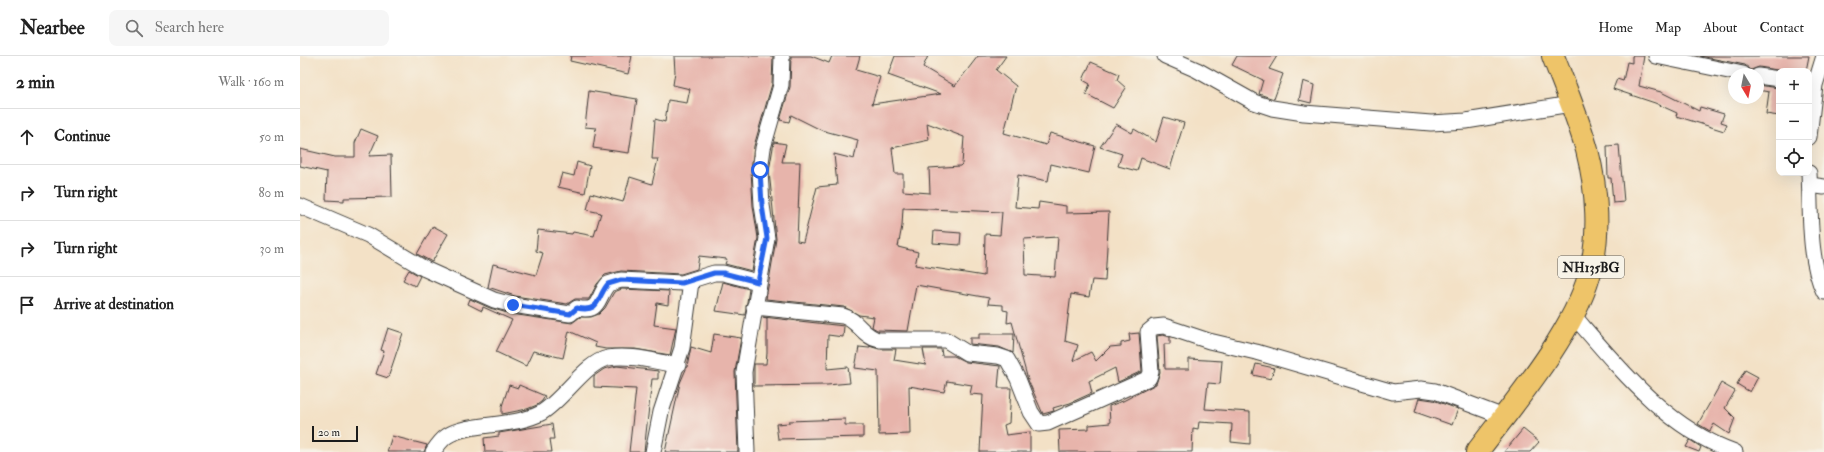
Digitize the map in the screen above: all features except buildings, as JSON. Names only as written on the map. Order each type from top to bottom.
[{"type":"highway","name":"NH135BG","points":[[1477,452],[1543,363],[1573,315],[1589,276],[1596,240],[1595,195],[1587,151],[1553,56]]},
{"type":"street","points":[[747,452],[744,372],[758,282],[767,238],[762,205],[760,170],[763,148],[781,85],[782,56]]},
{"type":"street","points":[[1165,56],[1197,70],[1254,102],[1272,108],[1304,113],[1431,123],[1466,121],[1571,104]]},
{"type":"street","points":[[1656,56],[1728,71]]},
{"type":"street","points":[[1812,85],[1824,58]]},
{"type":"street","points":[[1764,77],[1776,79]]},
{"type":"street","points":[[1814,182],[1815,261],[1818,280],[1824,292]]},
{"type":"street","points":[[300,206],[368,236],[425,269],[494,300],[513,305],[570,314],[577,308],[588,310],[594,307],[608,284],[621,280],[682,283],[691,282],[714,273],[723,273],[758,282]]},
{"type":"street","points":[[653,452],[661,412],[678,365],[691,282]]},
{"type":"street","points":[[754,307],[843,316],[851,318],[871,338],[879,340],[946,340],[967,353],[998,356],[1007,359],[1018,379],[1031,412],[1039,424],[1048,423],[1149,378],[1151,372],[1148,332],[1154,327],[1164,326],[1209,341],[1315,369],[1378,389],[1393,392],[1421,389],[1435,391],[1504,417]]},
{"type":"street","points":[[1573,315],[1642,393],[1679,422],[1725,448],[1736,452]]},
{"type":"street","points":[[433,452],[447,436],[460,430],[504,424],[527,419],[541,413],[555,403],[592,366],[607,358],[637,359],[678,365]]},
{"type":"route","points":[[513,305],[570,314],[577,308],[588,310],[594,307],[599,301],[608,284],[621,280],[682,283],[691,282],[714,273],[723,273],[758,282],[767,238],[762,205],[760,170]]}]
